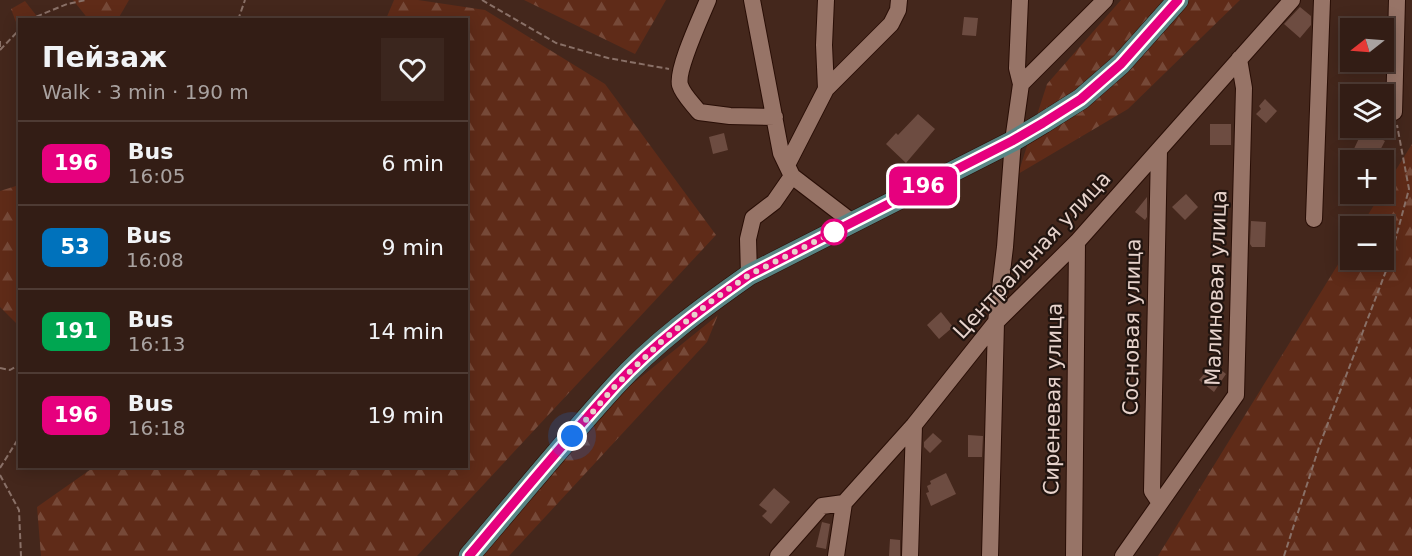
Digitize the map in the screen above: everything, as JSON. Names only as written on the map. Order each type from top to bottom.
[{"type":"main road","points":[[469,556],[616,385],[663,340],[713,300],[749,275],[1012,141],[1081,99],[1121,64],[1178,0]]},
{"type":"street","points":[[708,0],[680,71],[680,85],[699,112],[730,116],[775,117]]},
{"type":"street","points":[[752,0],[781,153],[789,171],[852,222]]},
{"type":"street","points":[[826,0],[824,45],[826,89]]},
{"type":"street","points":[[749,275],[748,239],[753,218],[774,202],[826,89],[891,24],[898,10],[899,0]]},
{"type":"street","points":[[990,556],[996,322],[1005,247],[1012,141],[1021,84],[1017,68],[1020,0]]},
{"type":"street","points":[[1021,84],[1105,0]]},
{"type":"street","name":"Центральная улица","points":[[844,503],[914,425],[996,322],[1077,242],[1292,0]]},
{"type":"street","points":[[1314,219],[1322,0]]},
{"type":"street","points":[[1394,112],[1397,0]]},
{"type":"street","name":"Малиновая улица","points":[[1123,556],[1236,395],[1244,88],[1239,59]]},
{"type":"street","name":"Сосновая улица","points":[[1159,150],[1152,491],[1160,503]]},
{"type":"street","name":"Сиреневая улица","points":[[1074,556],[1077,242]]},
{"type":"street","points":[[910,556],[914,425]]},
{"type":"street","points":[[778,556],[822,506],[844,503],[836,556]]},
{"type":"path","points":[[33,18],[67,4],[86,0]]},
{"type":"path","points":[[239,18],[245,0]]},
{"type":"path","points":[[482,0],[556,43],[608,58],[680,71]]},
{"type":"path","points":[[0,50],[18,31]]},
{"type":"path","points":[[0,41],[0,50]]},
{"type":"path","points":[[1284,556],[1320,444],[1389,263],[1409,189],[1394,112]]},
{"type":"path","points":[[0,368],[10,370],[18,365]]},
{"type":"path","points":[[0,468],[18,439]]},
{"type":"path","points":[[0,475],[19,510],[21,556]]},
{"type":"green space","points":[[73,0],[129,0],[119,18],[87,18]]},
{"type":"green space","points":[[394,0],[418,0],[485,10],[605,84],[716,235],[417,556],[41,556],[37,507],[93,468],[468,468],[468,18],[386,18]]},
{"type":"green space","points":[[524,0],[666,0],[635,54]]},
{"type":"green space","points":[[1121,0],[1240,0],[1128,109],[1018,174],[1047,84]]},
{"type":"green space","points":[[25,1],[38,18],[18,18],[18,27],[11,9]]},
{"type":"green space","points":[[1412,144],[1412,556],[1158,556],[1340,261],[1340,270],[1394,270],[1394,216],[1367,216],[1375,204],[1394,204],[1394,173]]},
{"type":"green space","points":[[18,186],[18,325],[0,307],[0,191]]},
{"type":"green space","points":[[718,315],[707,342],[509,556],[476,556],[610,402]]},
{"type":"building","points":[[1300,7],[1311,16],[1311,25],[1300,38],[1284,24]]},
{"type":"building","points":[[964,17],[978,18],[976,36],[962,35]]},
{"type":"building","points":[[1265,99],[1277,111],[1266,123],[1256,114]]},
{"type":"building","points":[[918,114],[935,129],[906,163],[886,144]]},
{"type":"building","points":[[1210,124],[1231,124],[1231,145],[1210,145]]},
{"type":"building","points":[[724,133],[728,150],[713,154],[709,137]]},
{"type":"building","points":[[1359,138],[1379,138],[1385,141],[1380,150],[1353,150]]},
{"type":"building","points":[[1186,194],[1198,207],[1185,220],[1172,207]]},
{"type":"building","points":[[1147,197],[1147,217],[1145,220],[1135,212]]},
{"type":"building","points":[[1251,221],[1266,222],[1265,247],[1252,247],[1250,244]]},
{"type":"building","points":[[941,312],[953,327],[939,339],[927,325]]},
{"type":"building","points":[[1213,363],[1226,374],[1214,392],[1199,380]]},
{"type":"building","points":[[933,433],[942,441],[930,453],[924,447],[924,442]]},
{"type":"building","points":[[968,435],[983,436],[982,457],[968,457]]},
{"type":"building","points":[[946,473],[956,494],[931,506],[926,493],[929,492],[927,486],[931,484],[930,481]]},
{"type":"building","points":[[774,488],[790,502],[771,524],[762,516],[767,511],[759,505]]},
{"type":"building","points":[[822,522],[830,524],[826,549],[816,547]]},
{"type":"building","points":[[890,539],[900,540],[900,556],[889,556]]},
{"type":"bus line","name":"196","points":[[469,556],[616,385],[663,340],[713,300],[749,275],[1012,141],[1081,99],[1121,64],[1178,0]]},
{"type":"route","points":[[572,436],[616,385],[663,340],[713,300],[749,275],[834,232]]}]
